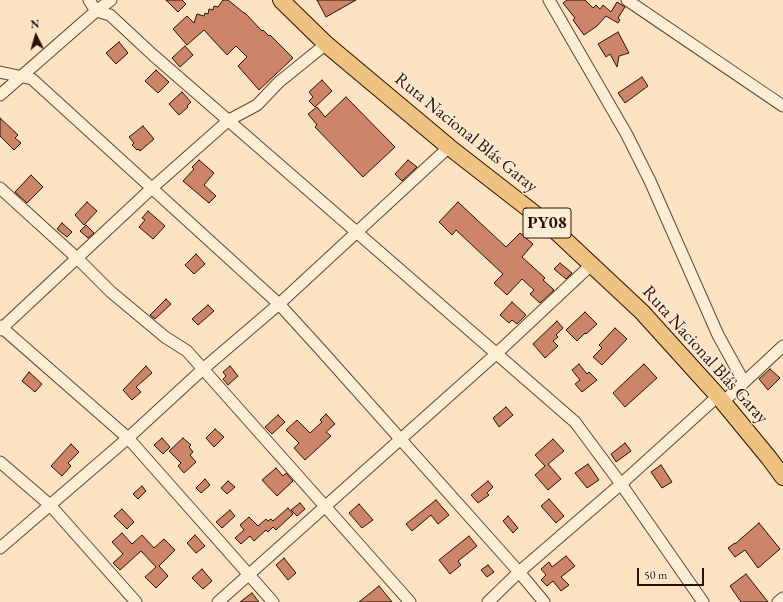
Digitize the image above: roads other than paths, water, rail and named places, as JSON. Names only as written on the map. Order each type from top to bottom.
[{"type":"highway","name":"Ruta Nacional Blás Garay","points":[[281,0],[326,44],[449,147],[548,224],[642,312],[721,399],[770,458],[783,477]]},
{"type":"street","points":[[89,0],[96,10],[110,15],[153,55],[229,120],[356,234],[575,422],[621,484],[703,602]]},
{"type":"street","points":[[0,95],[96,10],[111,0]]},
{"type":"street","points":[[549,0],[627,134],[650,181],[718,335],[744,382]]},
{"type":"street","points":[[627,0],[783,106]]},
{"type":"street","points":[[273,602],[128,438],[1,328],[78,259],[152,188],[229,120],[257,105],[279,82],[326,44]]},
{"type":"street","points":[[0,72],[32,79],[279,304],[519,572],[544,602]]},
{"type":"street","points":[[0,548],[128,438],[203,369],[279,304],[449,147]]},
{"type":"street","points":[[0,188],[78,259],[111,292],[165,337],[186,351],[410,602]]},
{"type":"street","points":[[218,602],[496,354],[591,265]]},
{"type":"street","points":[[488,602],[519,572],[721,399],[744,382],[783,346]]},
{"type":"street","points":[[0,462],[50,505],[136,602]]},
{"type":"street","points":[[778,602],[783,598]]}]
